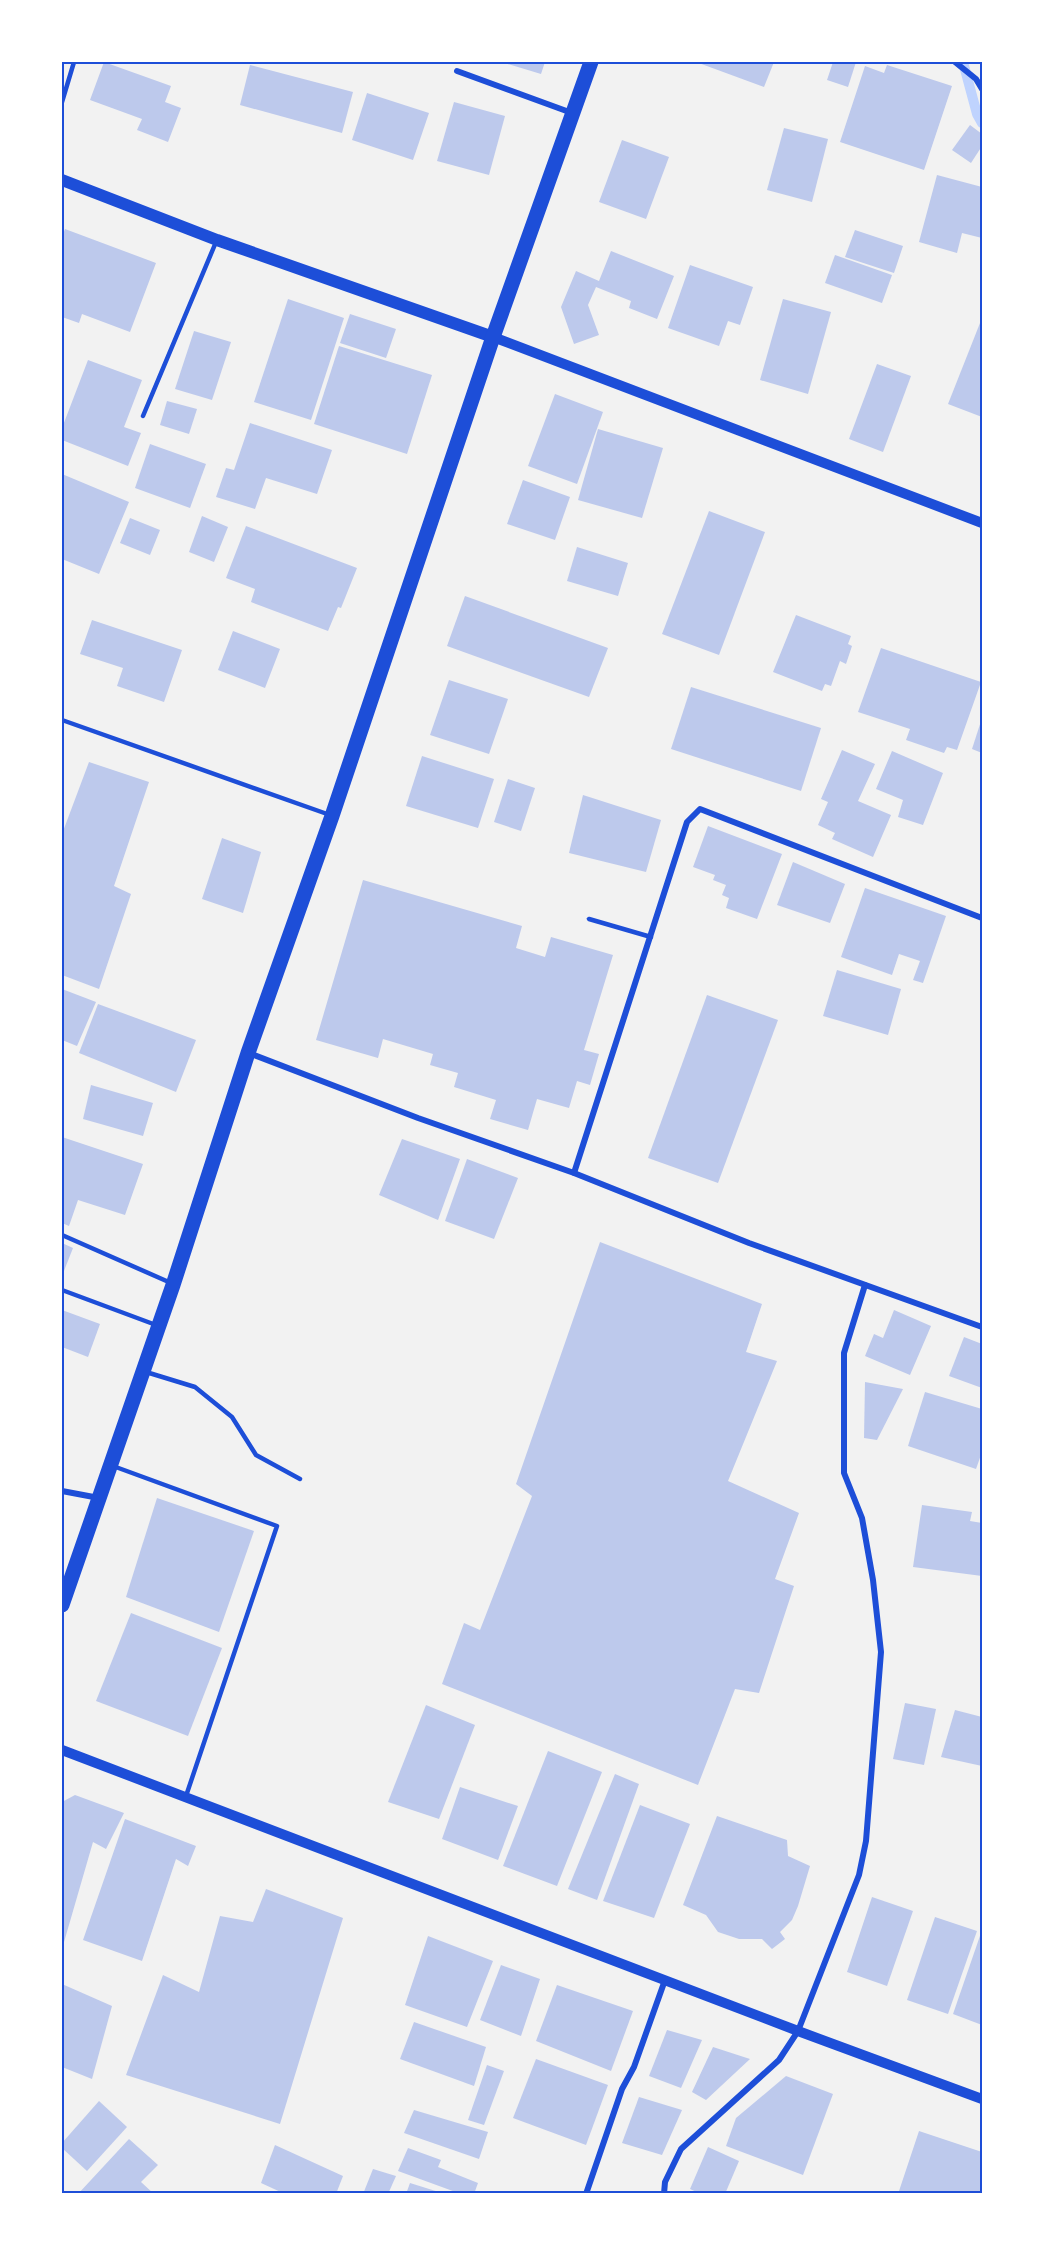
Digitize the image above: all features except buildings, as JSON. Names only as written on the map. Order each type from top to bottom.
[{"type":"main road","points":[[62,1605],[159,1326],[248,1053],[332,816],[493,337],[591,62]]},
{"type":"main road","points":[[62,180],[217,240],[493,337]]},
{"type":"street","points":[[955,62],[976,78],[982,89]]},
{"type":"street","points":[[457,70],[573,113]]},
{"type":"street","points":[[493,337],[982,523]]},
{"type":"street","points":[[574,1173],[687,822],[700,809],[982,918]]},
{"type":"street","points":[[248,1053],[418,1118],[574,1173],[749,1243],[982,1327]]},
{"type":"street","points":[[664,2193],[665,2182],[681,2149],[779,2060],[798,2031],[859,1875],[866,1841],[881,1652],[873,1580],[862,1518],[844,1473],[844,1353],[865,1285]]},
{"type":"street","points":[[62,1491],[99,1498]]},
{"type":"street","points":[[62,1750],[982,2099]]},
{"type":"street","points":[[586,2193],[622,2089],[634,2067],[665,1980]]},
{"type":"lane","points":[[62,102],[74,62]]},
{"type":"lane","points":[[143,416],[217,240]]},
{"type":"lane","points":[[62,720],[332,816]]},
{"type":"lane","points":[[589,919],[651,937]]},
{"type":"lane","points":[[62,1235],[173,1284]]},
{"type":"lane","points":[[62,1290],[159,1326]]},
{"type":"lane","points":[[143,1371],[195,1387],[232,1417],[256,1455],[300,1479]]},
{"type":"lane","points":[[110,1465],[277,1526],[186,1797]]},
{"type":"waterway","points":[[963,62],[977,114],[982,123]]}]
